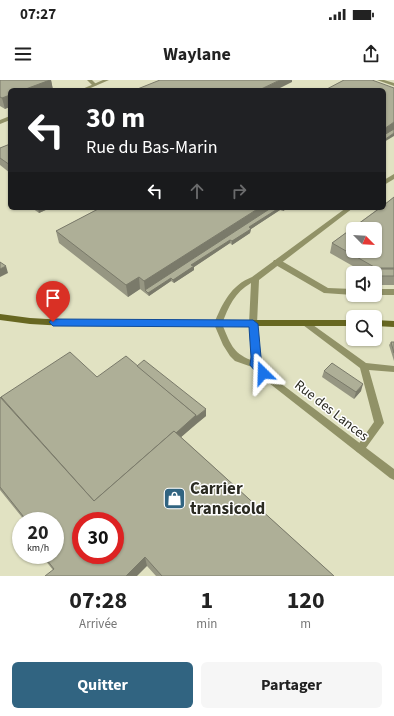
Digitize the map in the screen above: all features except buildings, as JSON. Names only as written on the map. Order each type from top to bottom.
[{"type":"main road","points":[[0,317],[30,321],[65,323],[346,323]]},
{"type":"main road","points":[[382,323],[394,324]]},
{"type":"street","points":[[89,80],[95,85]]},
{"type":"street","points":[[87,88],[107,80]]},
{"type":"street","points":[[380,80],[394,85]]},
{"type":"street","points":[[218,324],[235,290],[254,279],[347,210]]},
{"type":"street","points":[[277,262],[327,291],[346,292]]},
{"type":"street","points":[[254,279],[253,324],[256,357],[255,365]]},
{"type":"street","points":[[382,292],[394,292]]},
{"type":"street","points":[[306,322],[364,366],[394,368]]},
{"type":"street","name":"Rue des Lances","points":[[218,324],[227,345],[238,359],[255,365],[272,381],[394,475]]},
{"type":"street","points":[[360,449],[378,423],[364,366]]},
{"type":"shaded area","points":[[0,80],[394,80],[394,576],[0,576]]},
{"type":"place","name":"Carrier transicold","points":[[174,498]]},
{"type":"route","points":[[53,322],[253,324],[256,357],[255,365],[263,373]]}]
